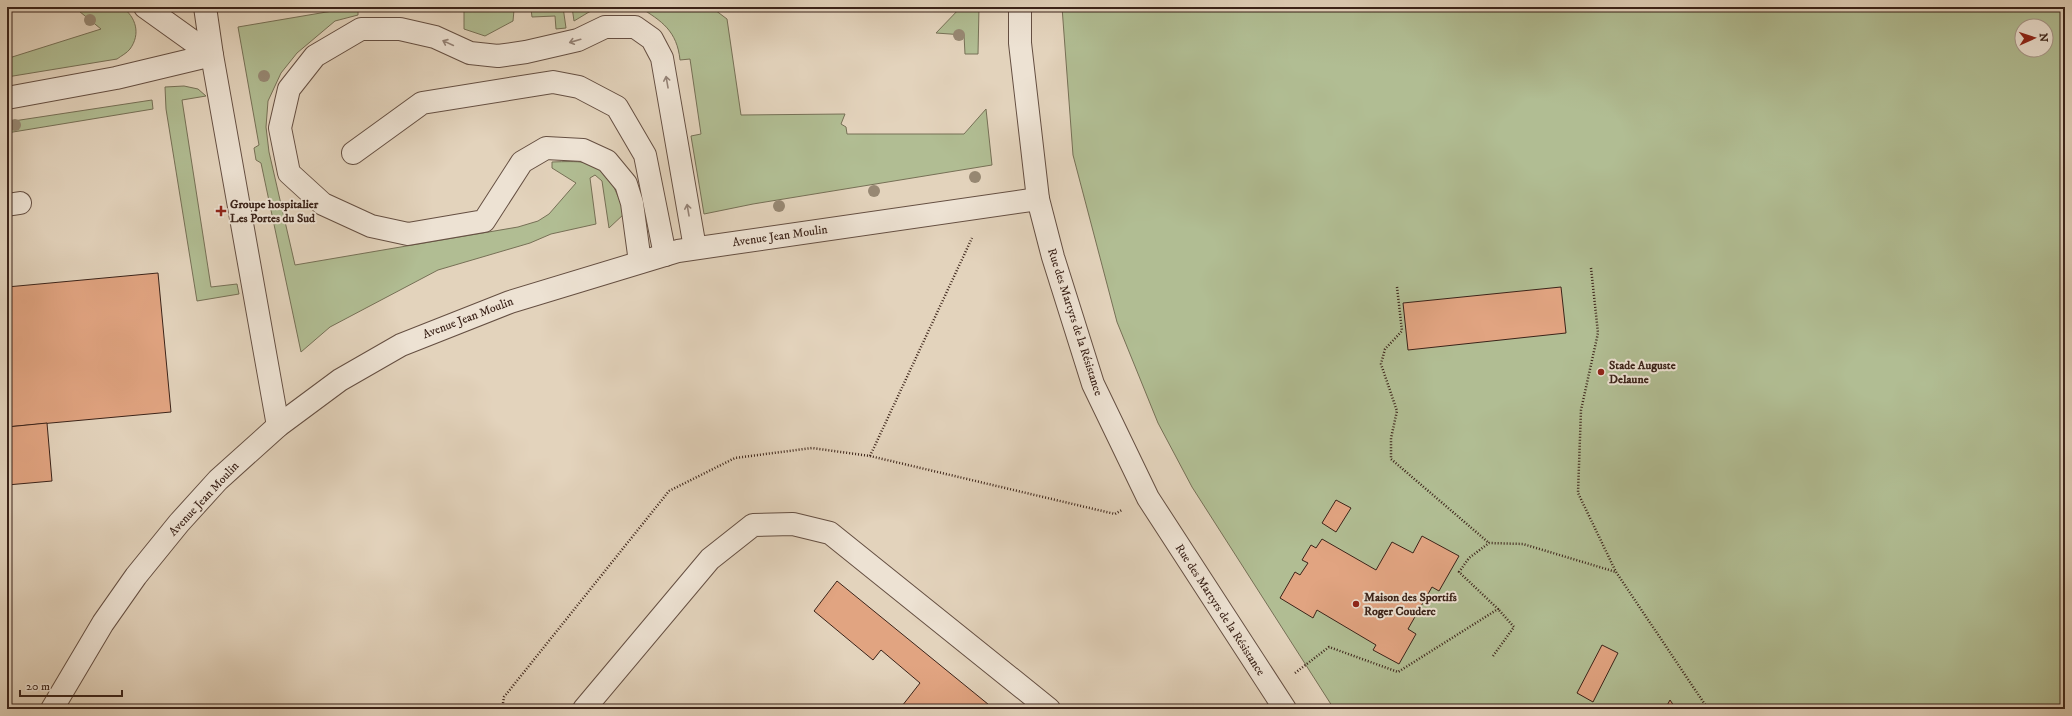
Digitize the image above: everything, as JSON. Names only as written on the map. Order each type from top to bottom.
[{"type":"street","points":[[145,7],[212,55]]},
{"type":"street","points":[[206,7],[212,55],[278,426]]},
{"type":"street","name":"Rue des Martyrs de la Résistance","points":[[1020,7],[1020,43],[1038,200],[1053,257],[1094,384],[1148,498],[1285,709]]},
{"type":"street","points":[[640,262],[632,202],[626,184],[607,161],[582,150],[546,148],[522,162],[484,220],[408,234],[371,226],[323,204],[289,173],[280,128],[289,89],[315,56],[361,29],[400,29],[435,37],[470,53],[498,56],[526,52],[578,40],[605,27],[635,27],[652,39],[662,58],[694,248]]},
{"type":"street","points":[[7,98],[116,78],[212,55]]},
{"type":"street","points":[[352,153],[422,103],[554,82],[579,87],[617,107],[645,155],[665,255]]},
{"type":"street","name":"Avenue Jean Moulin","points":[[52,709],[103,623],[136,576],[178,523],[218,480],[278,426],[340,380],[401,345],[510,302],[640,262],[694,248],[1038,200]]},
{"type":"street","points":[[584,709],[710,559],[753,525],[793,524],[830,533],[1049,709]]},
{"type":"path","points":[[870,456],[985,208]]},
{"type":"path","points":[[1591,268],[1598,333],[1581,410],[1578,493],[1616,572],[1708,709]]},
{"type":"path","points":[[1397,287],[1402,331],[1385,349],[1381,364],[1397,410],[1392,438],[1391,459],[1489,543]]},
{"type":"path","points":[[1493,656],[1514,628],[1498,609],[1459,572],[1469,558],[1489,543],[1523,544],[1616,572]]},
{"type":"path","points":[[1301,670],[1329,648],[1398,672],[1498,609]]},
{"type":"green space","points":[[74,7],[122,7],[131,16],[135,26],[135,38],[130,49],[117,59],[7,77],[7,57],[9,58],[101,29]]},
{"type":"green space","points":[[356,7],[385,7],[358,11],[358,15],[335,21],[297,53],[281,73],[268,101],[266,127],[269,152],[295,265],[518,227],[538,221],[549,214],[576,183],[552,168],[552,162],[584,162],[594,164],[601,168],[612,184],[625,213],[609,228],[602,181],[595,175],[590,178],[596,224],[551,234],[530,243],[438,270],[330,327],[301,352],[261,163],[256,160],[254,148],[259,145],[238,27]]},
{"type":"green space","points":[[464,7],[563,7],[566,28],[556,29],[555,16],[532,17],[531,9],[514,10],[513,21],[485,36],[464,29]]},
{"type":"green space","points":[[572,7],[603,7],[589,12],[574,21]]},
{"type":"green space","points":[[639,7],[711,7],[727,19],[741,115],[845,114],[841,124],[846,127],[847,134],[964,134],[986,109],[992,165],[753,204],[704,214],[691,136],[701,134],[690,59],[680,60],[676,41],[672,34],[655,17]]},
{"type":"green space","points":[[961,7],[979,7],[978,54],[965,54],[964,35],[936,33]]},
{"type":"green space","name":"Stade Auguste Delaune","points":[[1062,7],[2065,7],[2065,709],[1334,709],[1192,487],[1158,423],[1117,322],[1073,155]]},
{"type":"green space","points":[[184,86],[198,89],[206,96],[182,100],[211,287],[237,284],[239,294],[197,301],[166,109],[165,87]]},
{"type":"green space","points":[[152,100],[153,109],[7,133],[7,122]]},
{"type":"building","points":[[158,273],[171,412],[7,427],[7,287]]},
{"type":"building","points":[[1561,287],[1566,333],[1408,350],[1403,303]]},
{"type":"building","points":[[47,423],[52,481],[7,485],[7,427]]},
{"type":"building","points":[[1336,500],[1351,508],[1336,532],[1322,523]]},
{"type":"building","name":"Maison des Sportifs Roger Couderc","points":[[1422,536],[1459,556],[1439,591],[1432,587],[1408,629],[1416,634],[1399,664],[1373,650],[1376,645],[1317,610],[1313,618],[1280,598],[1295,572],[1300,575],[1308,563],[1302,560],[1311,545],[1316,548],[1322,539],[1376,570],[1392,542],[1413,553]]},
{"type":"building","points":[[837,581],[994,709],[905,709],[902,706],[920,683],[881,650],[873,660],[814,611]]},
{"type":"building","points":[[1602,645],[1618,653],[1593,702],[1577,693]]},
{"type":"building","points":[[1670,700],[1676,709],[1665,709]]},
{"type":"place","name":"Groupe hospitalier Les Portes du Sud","points":[[221,211]]},
{"type":"place","name":"Stade Auguste Delaune","points":[[1601,372]]},
{"type":"place","name":"Maison des Sportifs Roger Couderc","points":[[1356,604]]}]
